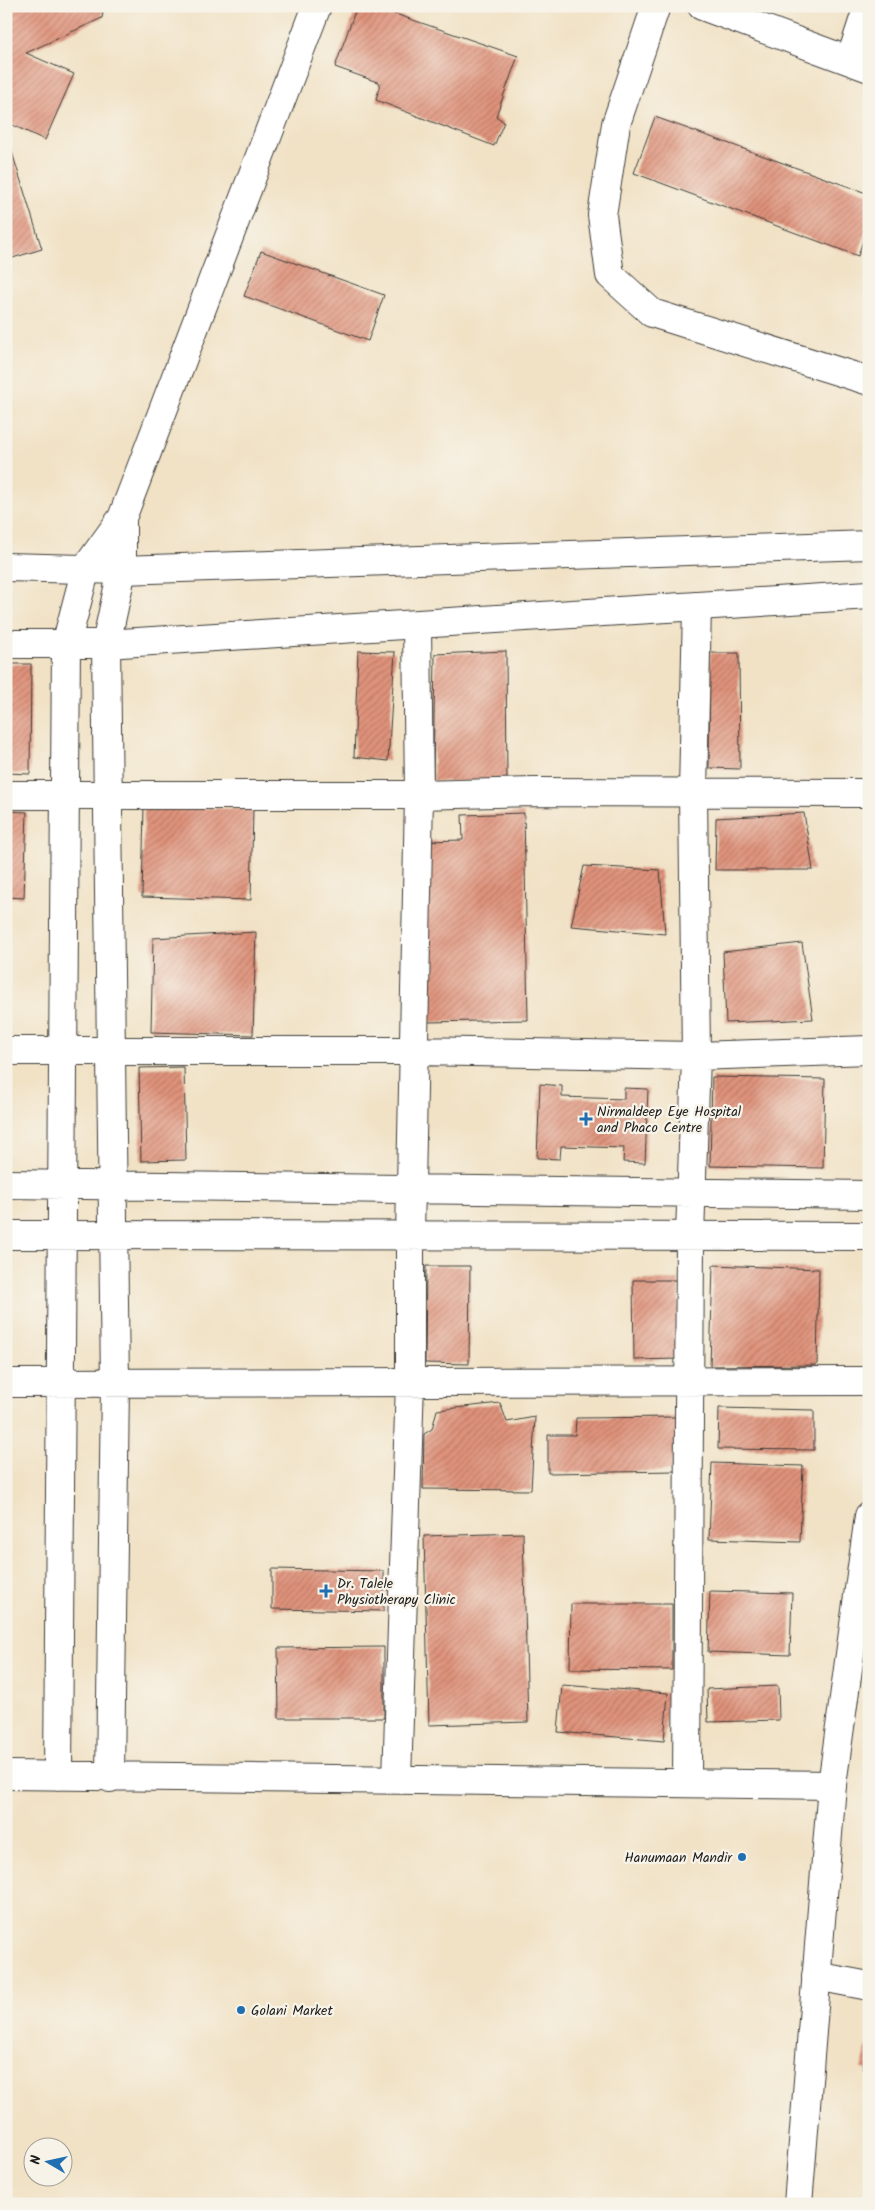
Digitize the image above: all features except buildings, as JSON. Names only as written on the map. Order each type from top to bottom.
[{"type":"street","points":[[58,1776],[66,644],[86,568],[122,518],[317,6]]},
{"type":"street","points":[[656,6],[616,124],[602,215],[610,275],[652,312],[869,381]]},
{"type":"street","points":[[702,6],[859,65],[868,6]]},
{"type":"street","points":[[110,1778],[115,1384],[106,644],[122,570],[122,518]]},
{"type":"street","points":[[6,567],[122,570],[869,546]]},
{"type":"street","points":[[6,644],[106,644],[869,596]]},
{"type":"street","points":[[687,1783],[690,1236],[696,1056],[693,792],[697,606]]},
{"type":"street","points":[[397,1779],[410,1382],[410,1190],[419,795],[417,624]]},
{"type":"street","points":[[6,795],[419,795],[534,792],[869,794]]},
{"type":"street","points":[[6,1051],[413,1051],[696,1056],[869,1050]]},
{"type":"street","points":[[6,1184],[869,1195]]},
{"type":"street","points":[[6,1235],[869,1236]]},
{"type":"street","points":[[6,1383],[869,1381]]},
{"type":"street","points":[[798,2204],[832,1785],[869,1516]]},
{"type":"street","points":[[6,1775],[110,1778],[397,1779],[832,1785]]},
{"type":"street","points":[[816,1976],[869,1986]]},
{"type":"place","name":"Nirmaldeep Eye Hospital and Phaco Centre","points":[[586,1119]]},
{"type":"place","name":"Dr. Talele Physiotherapy Clinic","points":[[326,1591]]},
{"type":"place","name":"Hanumaan Mandir","points":[[742,1857]]},
{"type":"place","name":"Golani Market","points":[[241,2010]]}]
